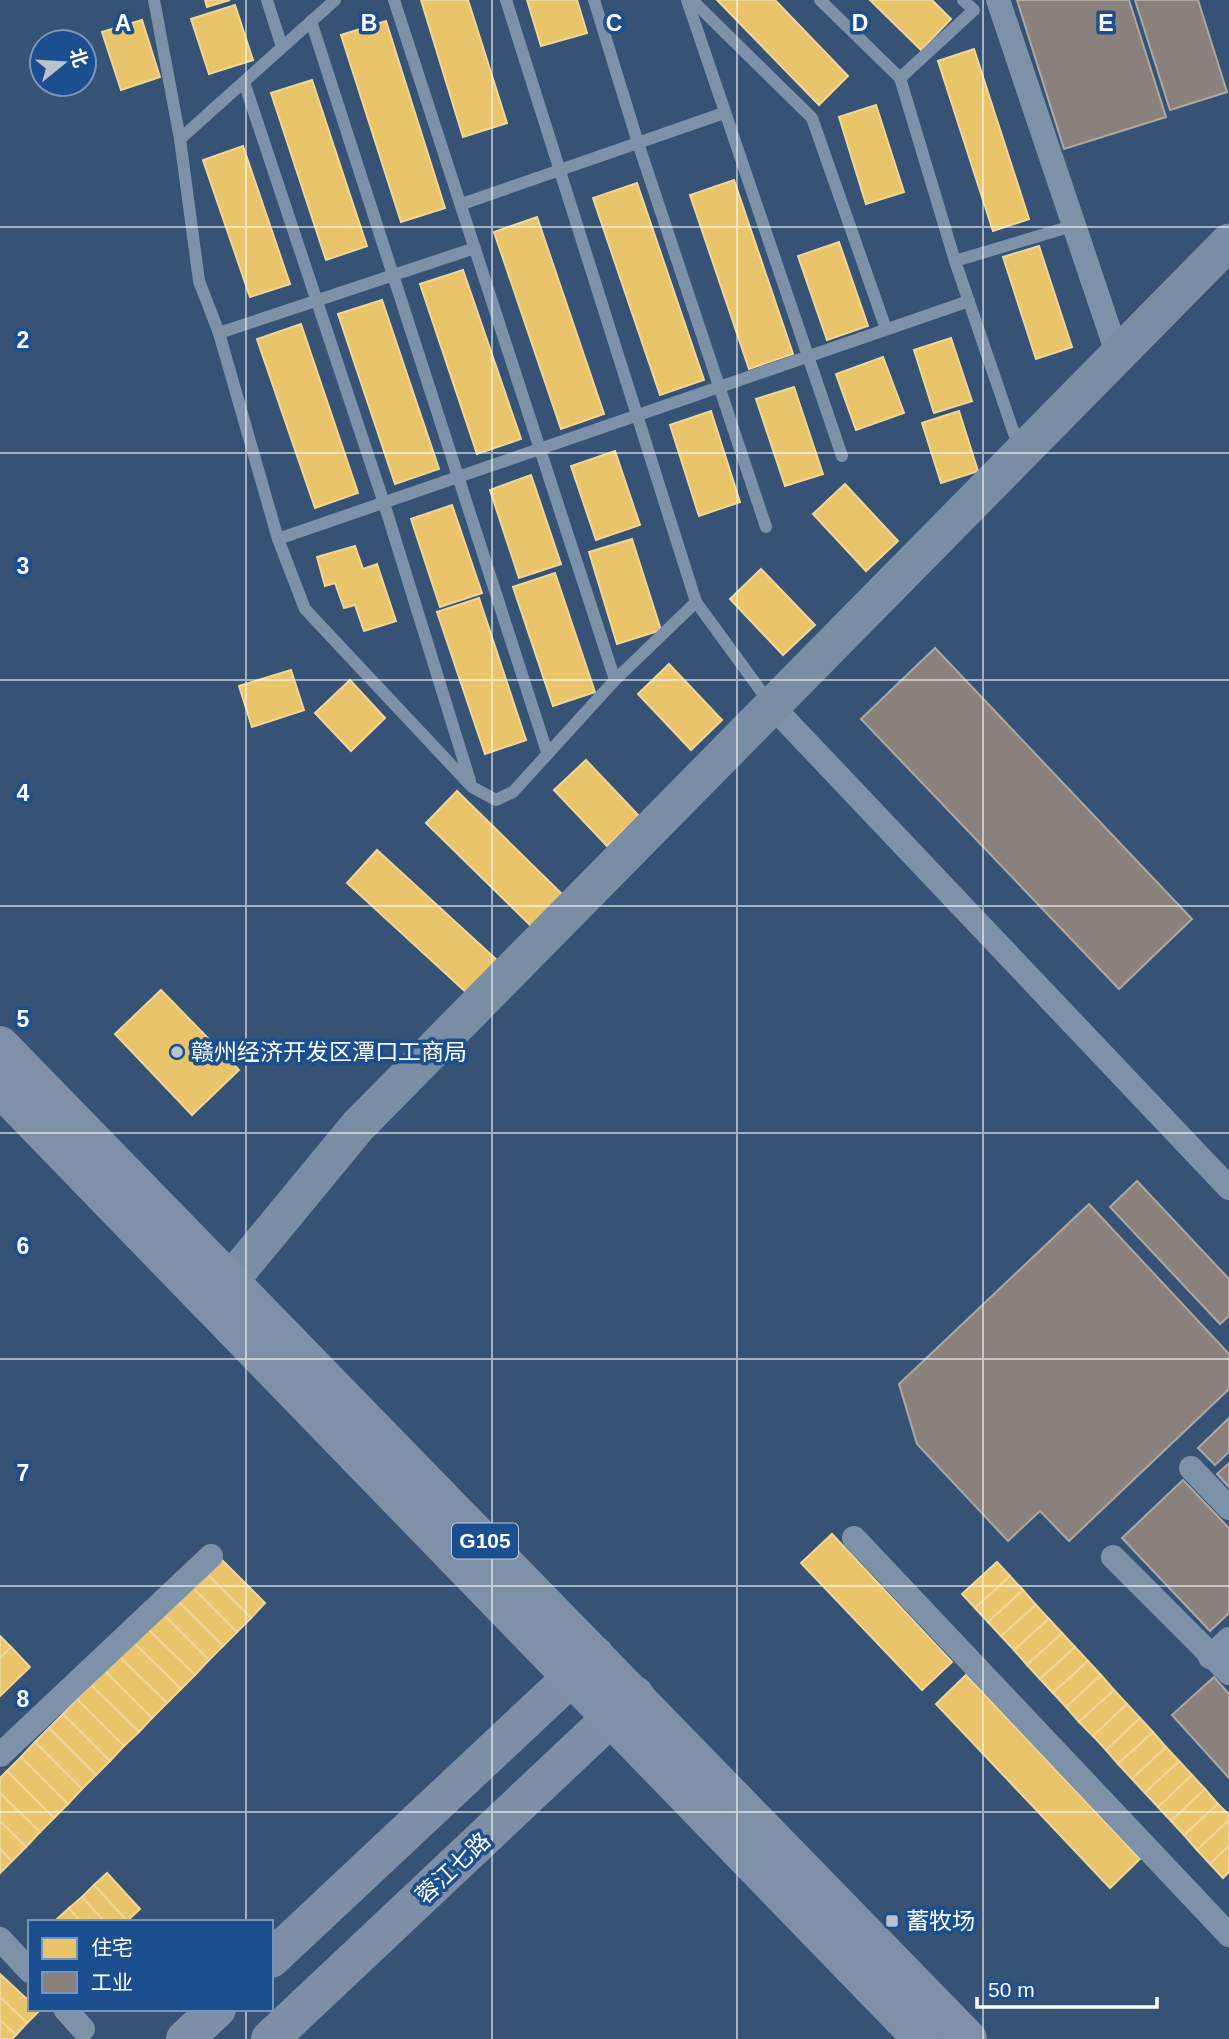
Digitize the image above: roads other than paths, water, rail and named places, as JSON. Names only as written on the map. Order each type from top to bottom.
[{"type":"highway","name":"G105","points":[[0,1045],[231,1279],[584,1667]]},
{"type":"highway","name":"G105","points":[[0,1088],[623,1707],[968,2039]]},
{"type":"highway","name":"G105","points":[[623,1707],[922,2039]]},
{"type":"main road","points":[[231,1279],[358,1126],[773,707],[1020,450],[1118,356],[1229,242]]},
{"type":"main road","points":[[273,1957],[584,1667]]},
{"type":"main road","name":"蓉江七路","points":[[270,2039],[623,1707]]},
{"type":"main road","points":[[185,2039],[215,2011]]},
{"type":"street","points":[[998,0],[1118,356]]},
{"type":"street","points":[[773,707],[1229,1188]]},
{"type":"street","points":[[1191,1468],[1229,1508]]},
{"type":"street","points":[[854,1538],[1229,1935]]},
{"type":"street","points":[[0,1755],[211,1556]]},
{"type":"street","points":[[1113,1557],[1210,1657],[1229,1673]]},
{"type":"street","points":[[1210,1657],[1229,1639]]},
{"type":"street","points":[[0,1939],[28,1969]]},
{"type":"street","points":[[67,2011],[83,2029]]},
{"type":"lane","points":[[154,0],[180,139],[199,281],[219,333],[278,539],[305,609],[471,787],[496,800],[513,792],[615,680],[696,603]]},
{"type":"lane","points":[[267,0],[282,47]]},
{"type":"lane","points":[[180,139],[335,0]]},
{"type":"lane","points":[[394,0],[615,680]]},
{"type":"lane","points":[[506,0],[696,603],[773,707]]},
{"type":"lane","points":[[594,0],[638,143],[766,527]]},
{"type":"lane","points":[[690,0],[724,113],[842,456]]},
{"type":"lane","points":[[690,0],[813,118],[886,329]]},
{"type":"lane","points":[[820,0],[900,78],[955,261],[1020,450]]},
{"type":"lane","points":[[900,78],[974,10],[963,0]]},
{"type":"lane","points":[[312,21],[395,275],[456,477],[547,752]]},
{"type":"lane","points":[[244,82],[384,503],[471,787]]},
{"type":"lane","points":[[462,204],[724,113]]},
{"type":"lane","points":[[955,261],[1072,226]]},
{"type":"lane","points":[[219,333],[475,248]]},
{"type":"lane","points":[[278,539],[968,301]]},
{"type":"place","name":"赣州经济开发区潭口工商局","points":[[177,1052]]},
{"type":"place","name":"蓄牧场","points":[[892,1921]]}]
